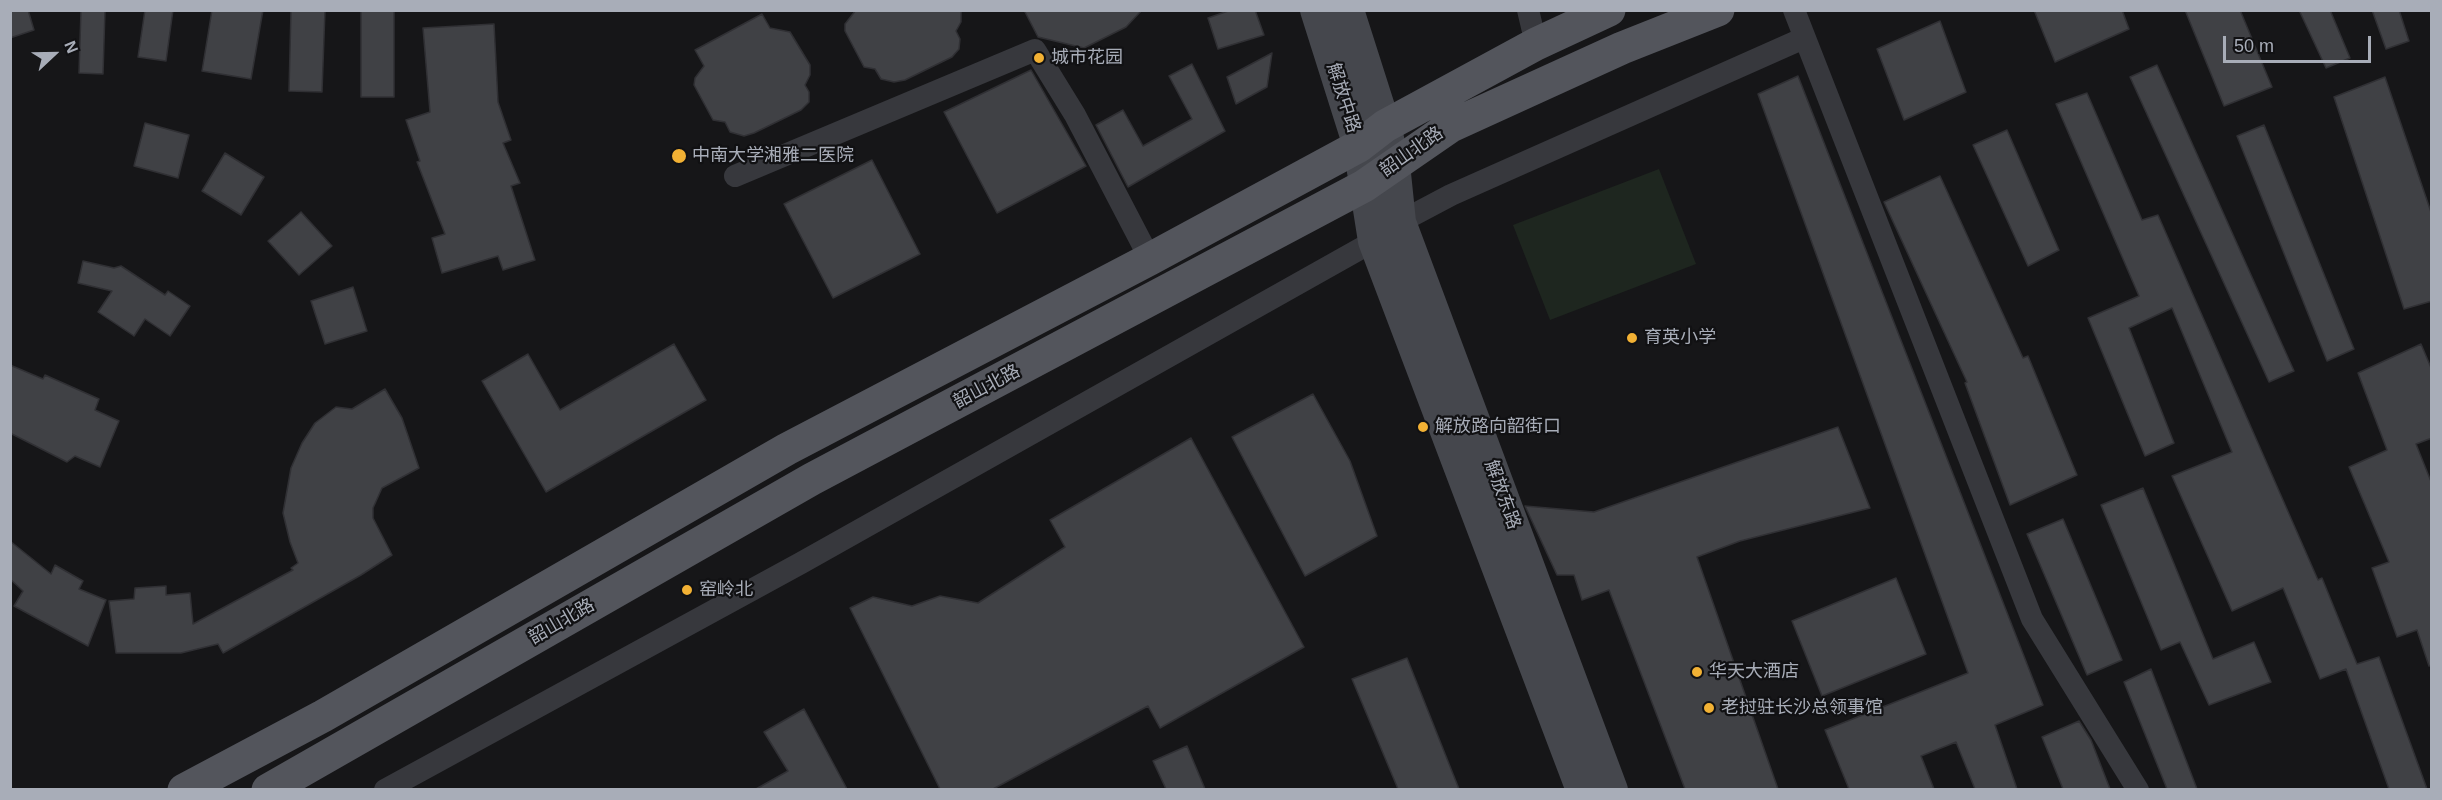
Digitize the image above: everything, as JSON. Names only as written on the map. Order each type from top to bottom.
[{"type":"main road","name":"解放中路","points":[[1316,10],[1359,146],[1364,186]]},
{"type":"main road","name":"解放中路","points":[[1348,10],[1385,126],[1394,164]]},
{"type":"main road","name":"韶山北路","points":[[184,789],[323,716],[787,449],[1150,259],[1359,146],[1385,126],[1536,44],[1610,10]]},
{"type":"main road","name":"韶山北路","points":[[268,789],[812,479],[1364,186],[1451,126],[1622,48],[1718,10]]},
{"type":"main road","name":"解放东路","points":[[1394,164],[1401,222],[1612,789]]},
{"type":"main road","name":"解放东路","points":[[1364,186],[1374,241],[1582,789]]},
{"type":"street","points":[[1528,10],[1536,44]]},
{"type":"street","points":[[1794,10],[2032,619],[2138,789]]},
{"type":"street","points":[[385,789],[812,557],[1452,195],[1804,38]]},
{"type":"street","points":[[735,176],[1035,50],[1075,115],[1150,259]]},
{"type":"shaded area","points":[[1659,169],[1696,264],[1550,320],[1513,225]]},
{"type":"building","points":[[10,10],[28,10],[34,30],[10,38]]},
{"type":"building","points":[[81,10],[105,10],[103,74],[79,73]]},
{"type":"building","points":[[145,10],[173,10],[166,61],[138,57]]},
{"type":"building","points":[[212,10],[263,10],[251,79],[202,71]]},
{"type":"building","points":[[291,10],[325,10],[322,92],[289,91]]},
{"type":"building","points":[[361,10],[394,10],[394,97],[361,97]]},
{"type":"building","points":[[856,10],[961,10],[961,22],[956,31],[960,39],[959,49],[952,57],[905,80],[894,82],[881,79],[875,69],[864,67],[845,31],[845,24]]},
{"type":"building","points":[[1024,10],[1142,10],[1126,27],[1084,48],[1038,37]]},
{"type":"building","points":[[1231,10],[1255,10],[1264,35],[1218,49],[1208,18]]},
{"type":"building","points":[[2034,10],[2122,10],[2129,29],[2055,62]]},
{"type":"building","points":[[2185,10],[2240,10],[2272,87],[2224,106]]},
{"type":"building","points":[[2299,10],[2330,10],[2350,58],[2326,68]]},
{"type":"building","points":[[2372,10],[2399,10],[2409,41],[2386,49]]},
{"type":"building","points":[[762,14],[770,28],[790,32],[810,65],[810,75],[805,85],[809,92],[809,102],[801,110],[744,136],[730,132],[725,122],[713,120],[694,85],[695,78],[704,66],[695,50]]},
{"type":"building","points":[[1940,21],[1966,92],[1904,120],[1877,49]]},
{"type":"building","points":[[494,24],[498,102],[511,140],[503,143],[520,183],[511,186],[535,260],[503,270],[498,256],[442,273],[432,238],[445,234],[417,162],[420,161],[406,120],[430,112],[423,28]]},
{"type":"building","points":[[1272,53],[1267,87],[1236,104],[1227,77]]},
{"type":"building","points":[[1192,64],[1225,131],[1128,187],[1096,125],[1123,110],[1143,146],[1192,119],[1169,76]]},
{"type":"building","points":[[2157,65],[2294,371],[2269,382],[2130,77]]},
{"type":"building","points":[[1031,70],[1086,166],[997,213],[944,112]]},
{"type":"building","points":[[1798,76],[2043,705],[1995,725],[2017,789],[1975,789],[1956,742],[1921,756],[1934,789],[1849,789],[1825,730],[1968,673],[1758,94]]},
{"type":"building","points":[[2385,77],[2432,215],[2432,301],[2404,309],[2334,97]]},
{"type":"building","points":[[2087,93],[2142,220],[2158,215],[2318,580],[2322,578],[2357,664],[2379,657],[2427,789],[2389,789],[2346,669],[2320,679],[2283,588],[2232,611],[2172,476],[2232,452],[2172,308],[2129,328],[2174,443],[2145,456],[2088,318],[2139,296],[2056,104]]},
{"type":"building","points":[[145,123],[189,135],[178,178],[134,166]]},
{"type":"building","points":[[2264,125],[2354,349],[2327,361],[2237,136]]},
{"type":"building","points":[[2007,130],[2059,250],[2028,266],[1973,145]]},
{"type":"building","points":[[225,153],[264,177],[241,215],[202,191]]},
{"type":"building","points":[[872,160],[920,254],[833,298],[784,204]]},
{"type":"building","points":[[1940,176],[2023,358],[2028,356],[2077,475],[2010,505],[1965,383],[1967,382],[1884,202]]},
{"type":"building","points":[[301,212],[332,246],[299,275],[268,241]]},
{"type":"building","points":[[83,261],[114,268],[121,266],[165,295],[168,291],[190,306],[170,336],[145,319],[134,336],[98,312],[112,291],[78,283]]},
{"type":"building","points":[[353,287],[367,331],[325,344],[311,301]]},
{"type":"building","points":[[674,344],[706,400],[546,492],[482,381],[528,354],[560,410]]},
{"type":"building","points":[[2421,344],[2432,370],[2432,438],[2416,444],[2432,484],[2432,665],[2429,666],[2417,630],[2397,637],[2372,568],[2389,562],[2349,467],[2387,450],[2358,373]]},
{"type":"building","points":[[10,365],[43,379],[45,375],[99,399],[95,410],[119,421],[100,467],[75,456],[67,462],[10,433]]},
{"type":"building","points":[[385,389],[402,418],[419,468],[382,488],[373,508],[373,518],[392,555],[223,653],[218,644],[181,653],[116,653],[109,601],[134,599],[135,588],[166,586],[166,595],[190,593],[193,624],[293,570],[291,568],[298,563],[283,513],[291,468],[302,443],[315,423],[336,407],[352,409]]},
{"type":"building","points":[[1313,394],[1350,461],[1377,536],[1305,576],[1232,437]]},
{"type":"building","points":[[1838,427],[1870,508],[1740,541],[1697,557],[1778,789],[1685,789],[1609,590],[1582,600],[1574,575],[1557,575],[1525,506],[1594,512]]},
{"type":"building","points":[[1191,438],[1304,647],[1160,728],[1148,706],[993,789],[940,789],[850,608],[873,597],[912,606],[940,596],[978,603],[1065,547],[1050,520]]},
{"type":"building","points":[[2143,488],[2213,659],[2254,642],[2271,682],[2209,705],[2180,642],[2161,650],[2101,505]]},
{"type":"building","points":[[2063,519],[2122,660],[2087,675],[2027,534]]},
{"type":"building","points":[[10,541],[51,574],[55,565],[83,581],[79,589],[106,600],[88,646],[14,606],[23,591],[10,579]]},
{"type":"building","points":[[1896,578],[1926,654],[1822,696],[1792,621]]},
{"type":"building","points":[[1407,658],[1459,789],[1398,789],[1352,679]]},
{"type":"building","points":[[2151,669],[2197,789],[2167,789],[2124,682]]},
{"type":"building","points":[[804,709],[847,789],[756,789],[788,771],[764,732]]},
{"type":"building","points":[[2079,721],[2091,740],[2110,789],[2063,789],[2042,737]]},
{"type":"building","points":[[1187,746],[1205,789],[1166,789],[1153,761]]},
{"type":"place","name":"城市花园","points":[[1039,58]]},
{"type":"place","name":"中南大学湘雅二医院","points":[[679,156]]},
{"type":"place","name":"育英小学","points":[[1632,338]]},
{"type":"place","name":"解放路向韶街口","points":[[1423,427]]},
{"type":"place","name":"窑岭北","points":[[687,590]]},
{"type":"place","name":"华天大酒店","points":[[1697,672]]},
{"type":"place","name":"老挝驻长沙总领事馆","points":[[1709,708]]}]
